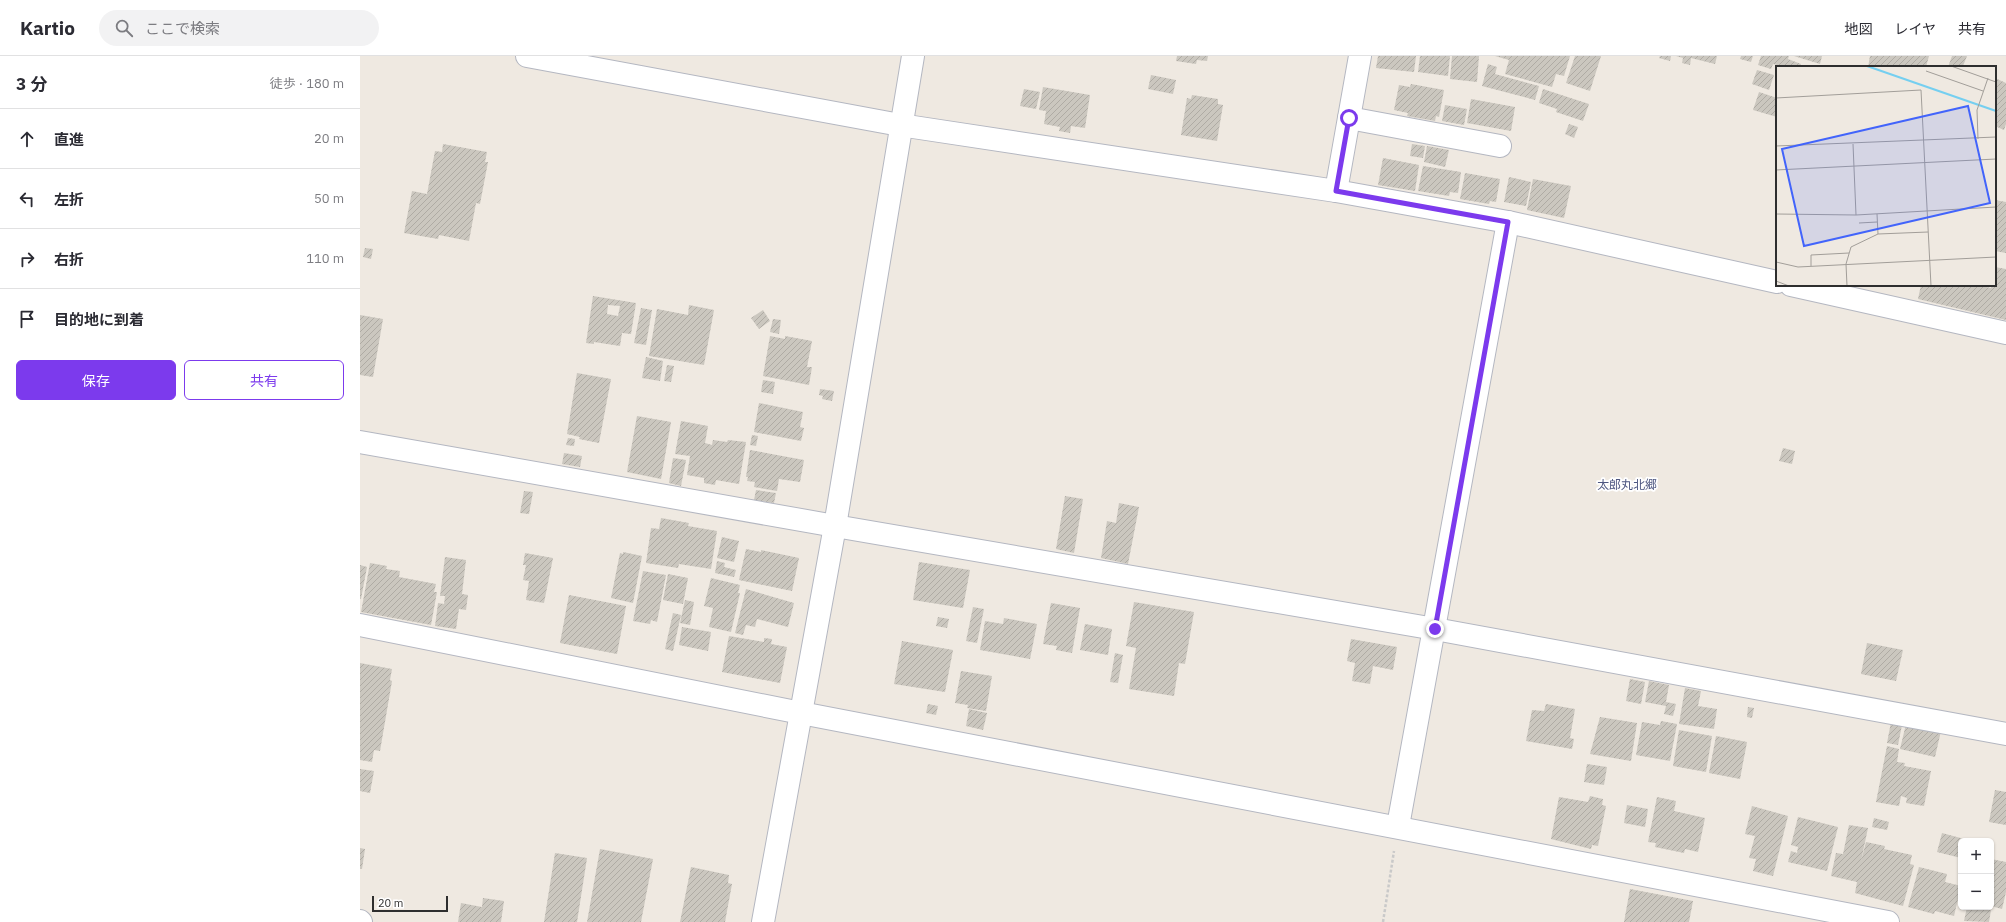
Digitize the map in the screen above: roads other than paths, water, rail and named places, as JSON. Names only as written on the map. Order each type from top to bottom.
[{"type":"street","points":[[527,56],[900,125],[1336,191],[1508,222],[1776,282]]},
{"type":"street","points":[[763,922],[835,526],[900,125],[913,56]]},
{"type":"street","points":[[1336,191],[1360,56]]},
{"type":"street","points":[[1349,118],[1500,146]]},
{"type":"street","points":[[1398,826],[1508,222]]},
{"type":"street","points":[[1795,286],[2006,333]]},
{"type":"street","points":[[360,442],[835,526],[1435,629],[2006,734]]},
{"type":"street","points":[[360,625],[801,713],[1398,826],[1888,922]]},
{"type":"district","name":"太郎丸北郷","points":[[1627,485]]}]
